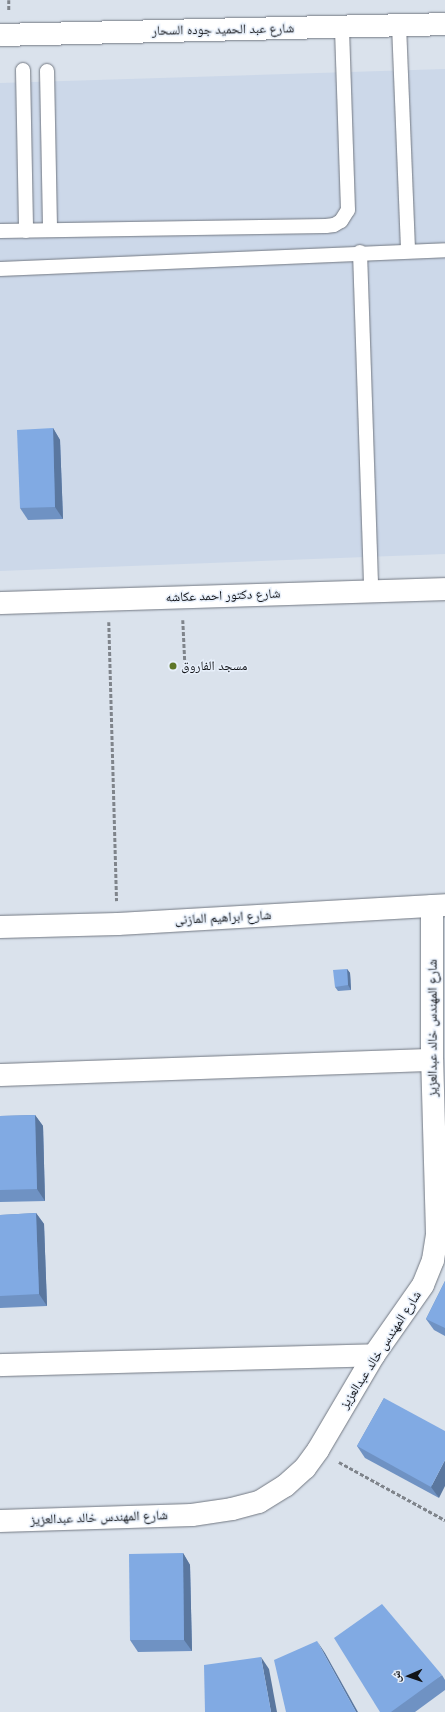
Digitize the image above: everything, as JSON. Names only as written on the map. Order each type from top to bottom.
[{"type":"street","name":"شارع عبد الحميد جوده السحار","points":[[0,35],[342,28],[445,24]]},
{"type":"street","name":"شارع دكتور احمد عكاشه","points":[[0,603],[445,589]]},
{"type":"street","name":"شارع ابراهيم المازنى","points":[[0,927],[118,924],[439,905]]},
{"type":"street","name":"شارع المهندس خالد عبدالعزيز","points":[[0,1521],[192,1515],[232,1509],[259,1502],[285,1486],[305,1468],[318,1450],[374,1355],[423,1285],[432,1260],[437,1234],[432,1060],[439,905]]},
{"type":"street","points":[[0,1075],[432,1060]]},
{"type":"street","points":[[0,1365],[374,1355]]},
{"type":"lane","points":[[398,26],[408,251]]},
{"type":"lane","points":[[0,231],[326,226],[334,225],[341,221],[348,210],[342,28]]},
{"type":"lane","points":[[23,70],[26,231]]},
{"type":"lane","points":[[47,70],[50,230]]},
{"type":"lane","points":[[0,269],[360,252],[445,250]]},
{"type":"lane","points":[[360,252],[372,591]]},
{"type":"path","points":[[182,598],[185,662]]},
{"type":"path","points":[[108,600],[118,924]]},
{"type":"path","points":[[318,1450],[445,1520]]},
{"type":"shaded area","points":[[445,69],[445,554],[0,571],[0,83]]},
{"type":"building","points":[[53,428],[55,507],[20,508],[17,430]]},
{"type":"building","points":[[347,969],[348,985],[335,987],[333,970]]},
{"type":"building","points":[[35,1115],[37,1189],[0,1190],[0,1116]]},
{"type":"building","points":[[36,1213],[39,1294],[0,1296],[0,1215]]},
{"type":"building","points":[[445,1281],[445,1328],[426,1319]]},
{"type":"building","points":[[384,1398],[445,1431],[445,1460],[431,1487],[357,1446]]},
{"type":"building","points":[[183,1553],[184,1640],[130,1640],[129,1554]]},
{"type":"building","points":[[382,1604],[442,1675],[391,1712],[380,1712],[334,1638]]},
{"type":"building","points":[[317,1641],[356,1712],[286,1712],[274,1660]]},
{"type":"building","points":[[261,1657],[271,1712],[205,1712],[204,1665]]},
{"type":"place","name":"مسجد الفاروق","points":[[173,666]]}]
